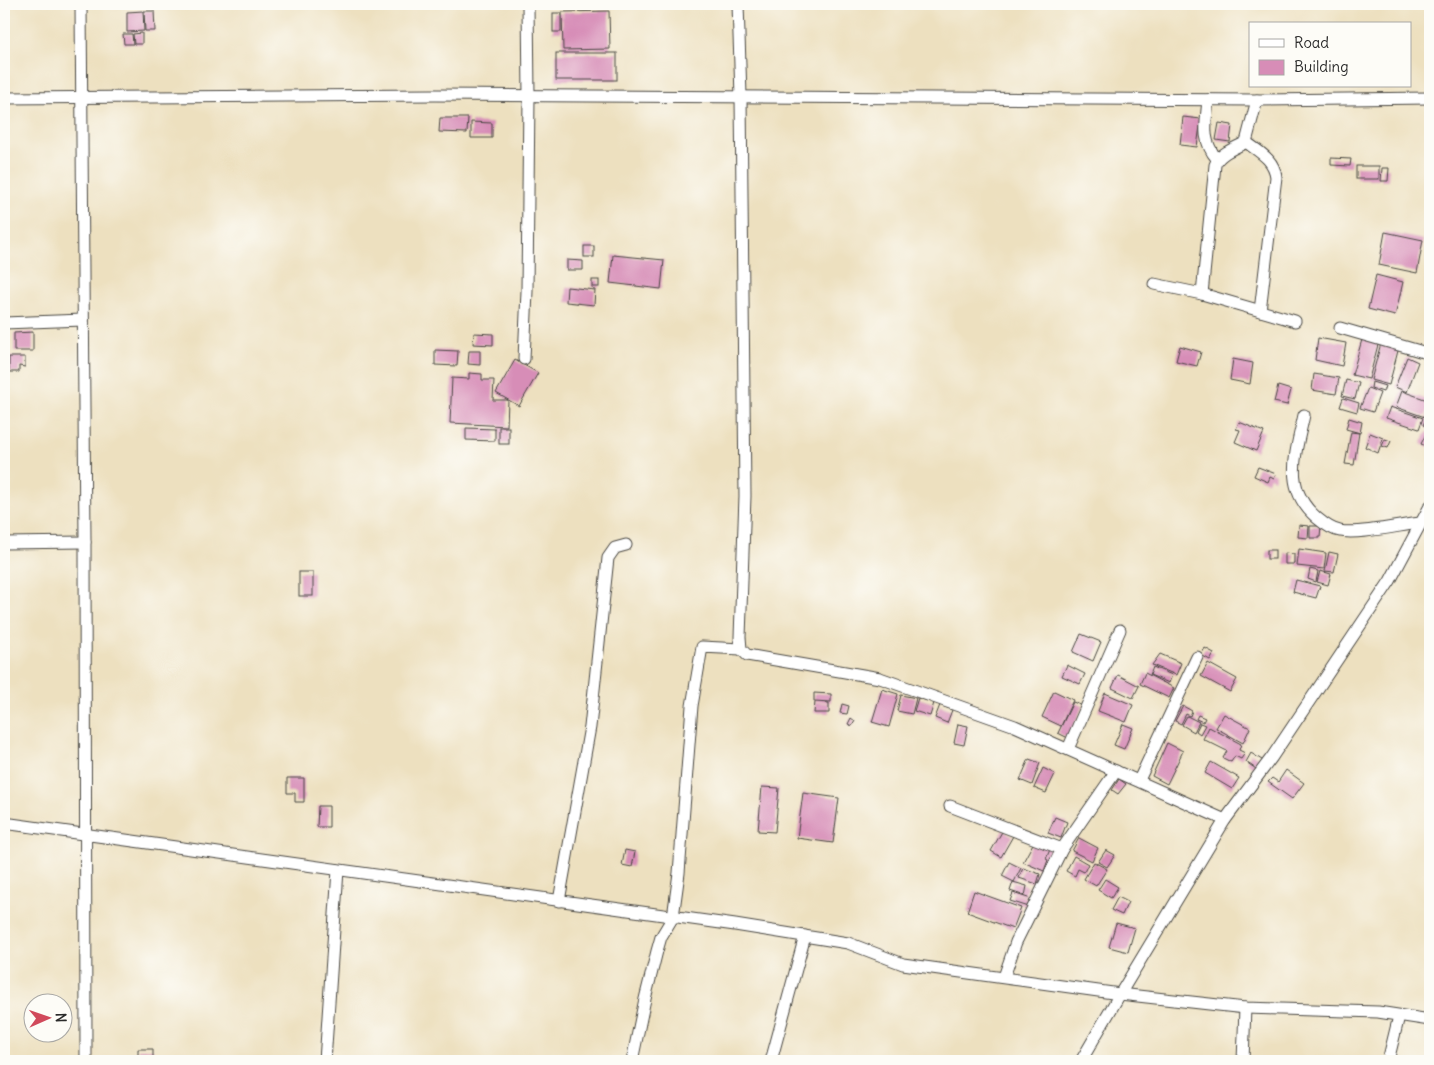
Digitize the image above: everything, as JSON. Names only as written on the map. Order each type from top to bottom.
[{"type":"street","points":[[81,4],[86,1061]]},
{"type":"street","points":[[524,359],[527,291],[528,4]]},
{"type":"street","points":[[738,4],[741,96],[746,496],[741,649],[747,655],[880,678],[1015,726],[1225,820]]},
{"type":"street","points":[[4,98],[436,95],[1208,100],[1430,98]]},
{"type":"street","points":[[1202,294],[1217,160],[1210,151],[1204,132],[1208,100]]},
{"type":"street","points":[[1217,160],[1246,142],[1257,100]]},
{"type":"street","points":[[1246,142],[1268,159],[1275,168],[1276,177],[1260,311]]},
{"type":"street","points":[[1154,284],[1202,294],[1295,321]]},
{"type":"street","points":[[4,323],[83,320]]},
{"type":"street","points":[[1340,328],[1430,354]]},
{"type":"street","points":[[1304,415],[1294,467],[1294,481],[1300,497],[1311,513],[1322,523],[1340,531],[1359,531],[1420,523]]},
{"type":"street","points":[[1081,1061],[1225,820],[1272,757],[1390,580],[1430,506]]},
{"type":"street","points":[[4,543],[85,542]]},
{"type":"street","points":[[559,901],[590,727],[608,558],[615,548],[626,545]]},
{"type":"street","points":[[1068,749],[1120,630]]},
{"type":"street","points":[[632,1061],[643,1007],[661,937],[673,917],[679,873],[692,706],[702,647],[741,649]]},
{"type":"street","points":[[1139,780],[1197,657]]},
{"type":"street","points":[[1004,978],[1016,942],[1062,849],[1116,771]]},
{"type":"street","points":[[950,806],[1062,849]]},
{"type":"street","points":[[4,823],[848,942],[903,964],[1004,978],[1120,994],[1245,1008],[1378,1012],[1430,1020]]},
{"type":"street","points":[[325,1061],[338,870]]},
{"type":"street","points":[[771,1061],[805,936]]},
{"type":"street","points":[[1243,1061],[1245,1008]]},
{"type":"street","points":[[1388,1061],[1399,1016]]},
{"type":"building","points":[[419,4],[419,6],[406,5]]},
{"type":"building","points":[[143,11],[144,31],[127,32],[127,12]]},
{"type":"building","points":[[144,11],[154,11],[155,31],[145,31]]},
{"type":"building","points":[[609,11],[610,49],[563,50],[562,12]]},
{"type":"building","points":[[553,13],[561,13],[561,32],[553,32]]},
{"type":"building","points":[[142,33],[142,44],[134,44],[133,34]]},
{"type":"building","points":[[123,34],[132,34],[133,44],[124,44]]},
{"type":"building","points":[[556,53],[617,53],[617,80],[556,80]]},
{"type":"building","points":[[1183,117],[1201,119],[1197,147],[1180,145]]},
{"type":"building","points":[[440,118],[468,118],[467,133],[439,132]]},
{"type":"building","points":[[471,122],[492,123],[492,138],[471,138]]},
{"type":"building","points":[[1219,123],[1232,125],[1230,142],[1216,140]]},
{"type":"building","points":[[1331,158],[1351,159],[1350,166],[1331,165]]},
{"type":"building","points":[[1356,166],[1379,166],[1379,179],[1356,179]]},
{"type":"building","points":[[1382,168],[1389,168],[1388,181],[1381,181]]},
{"type":"building","points":[[1385,232],[1423,240],[1417,273],[1379,265]]},
{"type":"building","points":[[584,246],[594,246],[594,257],[584,257]]},
{"type":"building","points":[[613,255],[664,260],[661,289],[610,283]]},
{"type":"building","points":[[567,260],[583,261],[583,270],[567,270]]},
{"type":"building","points":[[1376,275],[1403,282],[1395,316],[1368,309]]},
{"type":"building","points":[[592,280],[599,280],[599,287],[592,287]]},
{"type":"building","points":[[567,287],[595,290],[594,305],[566,302]]},
{"type":"building","points":[[33,332],[33,351],[14,351],[14,333]]},
{"type":"building","points":[[474,333],[493,334],[493,345],[473,344]]},
{"type":"building","points":[[1363,336],[1379,341],[1369,379],[1352,375]]},
{"type":"building","points":[[1318,338],[1346,343],[1342,366],[1315,360]]},
{"type":"building","points":[[1381,343],[1399,347],[1389,385],[1371,380]]},
{"type":"building","points":[[1180,346],[1201,352],[1197,366],[1176,361]]},
{"type":"building","points":[[435,350],[458,351],[457,366],[435,365]]},
{"type":"building","points":[[469,351],[480,351],[480,365],[468,364]]},
{"type":"building","points":[[9,357],[25,357],[25,367],[19,366],[19,372],[9,372]]},
{"type":"building","points":[[1407,357],[1418,362],[1407,392],[1395,387]]},
{"type":"building","points":[[1233,359],[1253,363],[1250,384],[1230,380]]},
{"type":"building","points":[[515,360],[538,373],[519,406],[496,393]]},
{"type":"building","points":[[469,373],[482,374],[482,380],[494,380],[493,400],[508,400],[507,426],[450,423],[452,378],[469,379]]},
{"type":"building","points":[[1314,374],[1339,378],[1336,394],[1312,390]]},
{"type":"building","points":[[1346,380],[1359,383],[1355,399],[1342,396]]},
{"type":"building","points":[[1372,382],[1385,386],[1383,392],[1371,388]]},
{"type":"building","points":[[1278,386],[1291,390],[1287,405],[1274,402]]},
{"type":"building","points":[[1368,388],[1380,393],[1373,412],[1360,408]]},
{"type":"building","points":[[1402,391],[1430,401],[1425,417],[1396,407]]},
{"type":"building","points":[[1343,398],[1359,403],[1357,412],[1340,407]]},
{"type":"building","points":[[1390,407],[1423,418],[1419,429],[1386,418]]},
{"type":"building","points":[[1428,415],[1430,416],[1430,429],[1423,425]]},
{"type":"building","points":[[1349,418],[1362,422],[1360,433],[1346,429]]},
{"type":"building","points":[[1239,422],[1264,432],[1256,451],[1235,442],[1240,430],[1236,429]]},
{"type":"building","points":[[499,427],[509,427],[509,444],[499,444]]},
{"type":"building","points":[[466,428],[495,429],[495,441],[466,440]]},
{"type":"building","points":[[1351,432],[1359,433],[1354,465],[1345,464]]},
{"type":"building","points":[[1427,432],[1430,433],[1428,447],[1421,444]]},
{"type":"building","points":[[1370,433],[1383,438],[1378,453],[1365,447]]},
{"type":"building","points":[[1385,439],[1391,441],[1388,448],[1382,446]]},
{"type":"building","points":[[1258,467],[1276,474],[1274,479],[1270,477],[1268,482],[1254,476]]},
{"type":"building","points":[[1299,525],[1309,526],[1308,538],[1298,537]]},
{"type":"building","points":[[1310,526],[1321,526],[1320,538],[1310,538]]},
{"type":"building","points":[[1299,549],[1326,553],[1324,569],[1297,566]]},
{"type":"building","points":[[1267,550],[1275,550],[1275,559],[1267,559]]},
{"type":"building","points":[[1329,552],[1338,554],[1334,572],[1325,571]]},
{"type":"building","points":[[1285,553],[1294,554],[1294,564],[1285,564]]},
{"type":"building","points":[[1310,569],[1318,571],[1316,582],[1308,579]]},
{"type":"building","points":[[1320,571],[1331,574],[1328,585],[1317,582]]},
{"type":"building","points":[[299,572],[313,572],[313,596],[299,596]]},
{"type":"building","points":[[1296,580],[1320,586],[1316,598],[1293,592]]},
{"type":"building","points":[[1081,634],[1101,642],[1093,661],[1073,652]]},
{"type":"building","points":[[1205,648],[1214,653],[1210,660],[1201,655]]},
{"type":"building","points":[[1160,654],[1181,663],[1176,675],[1152,665]]},
{"type":"building","points":[[1208,663],[1237,679],[1230,692],[1201,676]]},
{"type":"building","points":[[1067,665],[1085,674],[1080,684],[1062,676]]},
{"type":"building","points":[[1153,667],[1172,675],[1169,683],[1150,675]]},
{"type":"building","points":[[1145,673],[1174,688],[1169,698],[1140,684]]},
{"type":"building","points":[[1118,675],[1139,686],[1133,698],[1112,688]]},
{"type":"building","points":[[882,689],[898,694],[889,727],[872,722]]},
{"type":"building","points":[[1054,691],[1073,700],[1061,726],[1042,717]]},
{"type":"building","points":[[814,693],[831,694],[831,702],[814,701]]},
{"type":"building","points":[[1105,693],[1133,705],[1126,722],[1098,711]]},
{"type":"building","points":[[901,695],[916,698],[912,714],[897,711]]},
{"type":"building","points":[[918,698],[934,703],[930,716],[914,711]]},
{"type":"building","points":[[815,702],[829,703],[829,713],[814,713]]},
{"type":"building","points":[[1073,702],[1083,706],[1068,738],[1058,733]]},
{"type":"building","points":[[842,704],[849,706],[847,714],[840,713]]},
{"type":"building","points":[[940,705],[952,710],[947,723],[935,718]]},
{"type":"building","points":[[1183,706],[1192,711],[1190,716],[1186,714],[1181,724],[1175,721]]},
{"type":"building","points":[[1224,714],[1250,728],[1243,743],[1216,728]]},
{"type":"building","points":[[1198,715],[1205,718],[1203,722],[1196,719]]},
{"type":"building","points":[[1187,716],[1199,722],[1194,732],[1182,725]]},
{"type":"building","points":[[851,718],[855,721],[852,726],[848,724]]},
{"type":"building","points":[[1200,723],[1205,725],[1200,734],[1196,731]]},
{"type":"building","points":[[958,724],[968,726],[964,745],[954,743]]},
{"type":"building","points":[[1123,724],[1133,728],[1124,749],[1114,745]]},
{"type":"building","points":[[1209,727],[1241,744],[1239,750],[1245,753],[1241,759],[1235,756],[1231,762],[1223,758],[1227,751],[1203,739]]},
{"type":"building","points":[[1167,743],[1183,751],[1167,784],[1152,776]]},
{"type":"building","points":[[1251,753],[1265,762],[1259,771],[1246,762]]},
{"type":"building","points":[[1029,759],[1040,763],[1032,785],[1020,780]]},
{"type":"building","points":[[1211,762],[1239,778],[1232,789],[1205,773]]},
{"type":"building","points":[[1043,768],[1055,774],[1046,793],[1034,788]]},
{"type":"building","points":[[1286,770],[1304,783],[1292,799],[1268,782],[1272,778],[1278,782]]},
{"type":"building","points":[[287,778],[304,778],[304,802],[295,802],[295,793],[287,793]]},
{"type":"building","points":[[1119,779],[1126,784],[1118,794],[1112,790]]},
{"type":"building","points":[[762,787],[779,788],[775,832],[758,831]]},
{"type":"building","points":[[803,793],[839,798],[833,843],[797,838]]},
{"type":"building","points":[[318,806],[329,806],[329,827],[317,827]]},
{"type":"building","points":[[1055,817],[1067,822],[1061,838],[1048,833]]},
{"type":"building","points":[[1003,830],[1013,836],[1001,857],[991,851]]},
{"type":"building","points":[[1079,838],[1098,848],[1092,861],[1072,851]]},
{"type":"building","points":[[1035,840],[1051,847],[1044,871],[1023,862]]},
{"type":"building","points":[[625,850],[635,852],[632,867],[622,865]]},
{"type":"building","points":[[1106,850],[1115,855],[1107,867],[1098,862]]},
{"type":"building","points":[[1074,856],[1088,864],[1084,872],[1078,869],[1075,876],[1066,871]]},
{"type":"building","points":[[1009,862],[1021,868],[1014,882],[1002,876]]},
{"type":"building","points":[[1094,862],[1107,869],[1096,886],[1084,879]]},
{"type":"building","points":[[1023,868],[1040,874],[1037,884],[1019,878]]},
{"type":"building","points":[[1105,879],[1118,887],[1111,898],[1098,890]]},
{"type":"building","points":[[1013,882],[1027,886],[1025,896],[1010,891]]},
{"type":"building","points":[[974,891],[1021,908],[1013,929],[967,912]]},
{"type":"building","points":[[1013,893],[1031,899],[1029,907],[1010,901]]},
{"type":"building","points":[[1118,897],[1128,902],[1122,915],[1111,910]]},
{"type":"building","points":[[1116,923],[1135,928],[1128,952],[1109,947]]},
{"type":"building","points":[[138,1049],[153,1049],[153,1060],[138,1061]]}]
